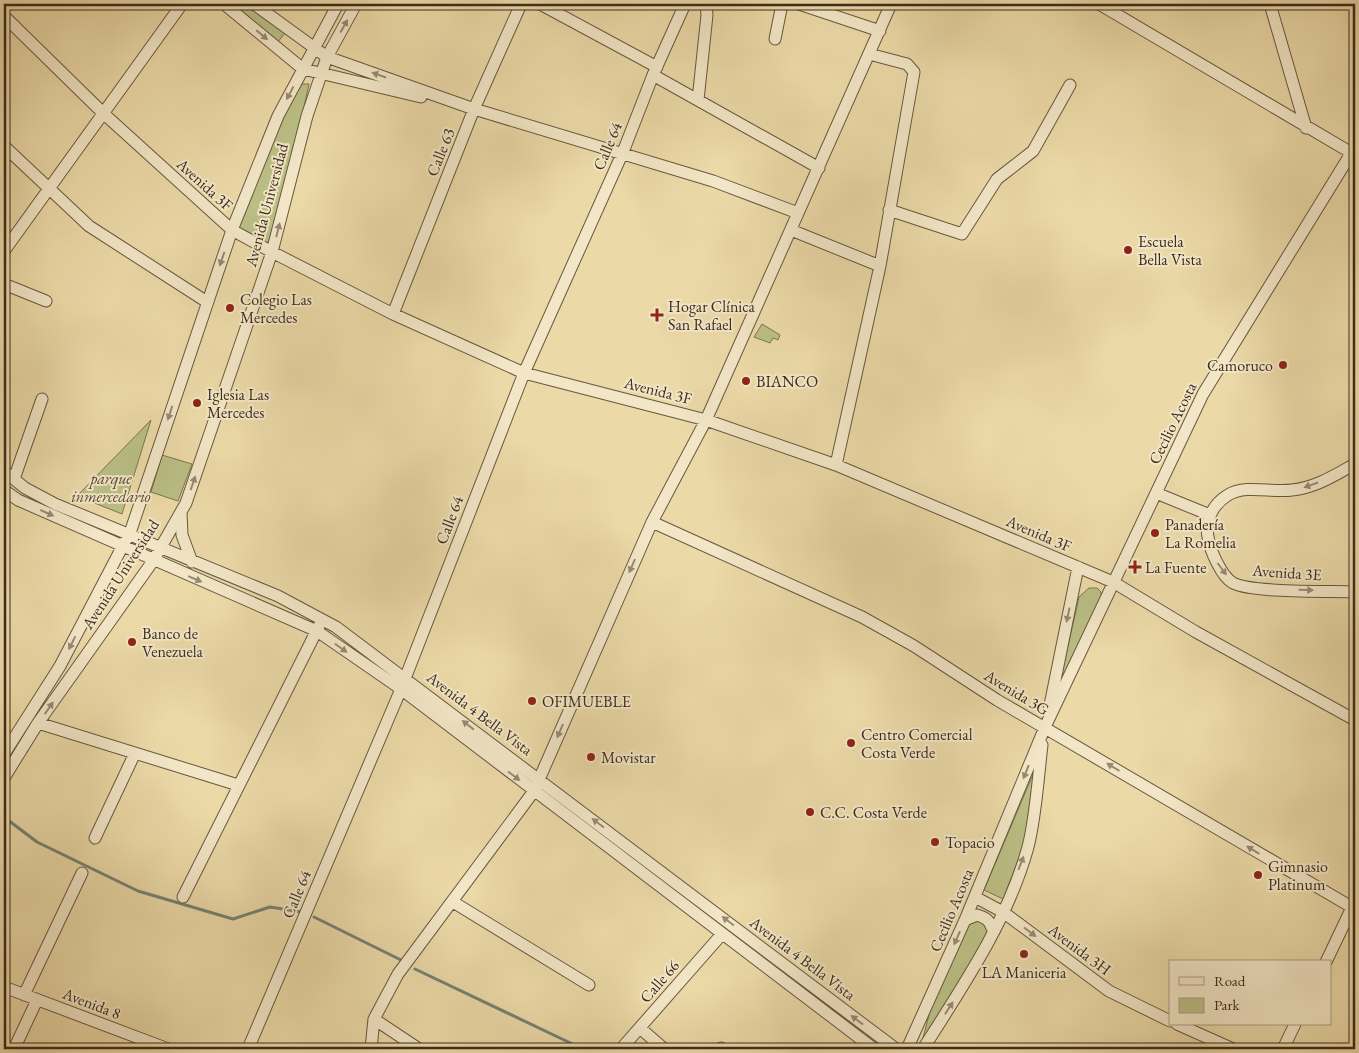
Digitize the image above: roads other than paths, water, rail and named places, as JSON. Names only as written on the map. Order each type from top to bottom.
[{"type":"street","points":[[4,251],[182,4]]},
{"type":"street","points":[[224,4],[303,69],[321,75],[474,109]]},
{"type":"street","points":[[254,4],[327,58],[474,109],[623,152],[713,181],[798,213]]},
{"type":"street","name":"Avenida Universidad","points":[[4,754],[60,666],[129,534],[232,230],[278,116],[338,4]]},
{"type":"street","name":"Avenida Universidad","points":[[4,778],[38,723],[152,561],[186,504],[272,252],[307,116],[327,58],[356,4]]},
{"type":"street","name":"Calle 63","points":[[393,314],[474,109],[521,4]]},
{"type":"street","points":[[540,4],[655,71],[698,100],[819,168]]},
{"type":"street","name":"Calle 64","points":[[248,1049],[400,690],[524,373],[623,152],[655,71],[685,4]]},
{"type":"street","points":[[698,100],[707,15],[706,4]]},
{"type":"street","points":[[775,39],[782,4]]},
{"type":"street","points":[[799,4],[880,31]]},
{"type":"street","points":[[1099,4],[1306,128],[1354,152]]},
{"type":"street","points":[[1270,4],[1306,128]]},
{"type":"street","points":[[371,1049],[374,1019],[398,974],[534,791],[652,522],[706,420],[880,31],[887,5]]},
{"type":"street","name":"Avenida 3F","points":[[4,16],[103,112],[232,230],[272,252],[393,314],[524,373],[706,420],[836,465],[1113,582],[1196,632],[1355,720]]},
{"type":"street","points":[[836,465],[880,266],[914,72],[907,64],[869,54]]},
{"type":"street","points":[[889,210],[962,234],[997,179],[1033,151],[1070,84]]},
{"type":"street","points":[[4,146],[90,226],[207,302]]},
{"type":"street","name":"Cecilio Acosta","points":[[907,1049],[975,897],[1045,727],[1203,394],[1354,152]]},
{"type":"street","points":[[791,230],[880,266]]},
{"type":"street","points":[[4,284],[46,300]]},
{"type":"street","points":[[14,479],[42,399]]},
{"type":"street","points":[[1156,493],[1210,515],[1218,502],[1229,494],[1242,490],[1292,490],[1305,488],[1355,464]]},
{"type":"street","name":"Avenida 4 Bella Vista","points":[[4,472],[55,504],[278,596],[323,619],[405,677],[896,1049]]},
{"type":"street","name":"Avenida 4 Bella Vista","points":[[4,490],[18,500],[152,561],[317,631],[400,690],[874,1049]]},
{"type":"street","points":[[181,511],[182,535],[192,562]]},
{"type":"street","name":"Avenida 3E","points":[[1210,515],[1207,530],[1209,548],[1219,566],[1233,583],[1257,588],[1355,592]]},
{"type":"street","name":"Avenida 3G","points":[[652,522],[862,616],[1045,727],[1354,906]]},
{"type":"street","points":[[1045,727],[1078,567]]},
{"type":"street","points":[[183,897],[238,784],[323,619]]},
{"type":"street","points":[[38,723],[238,784]]},
{"type":"street","name":"Cecilio Acosta","points":[[923,1049],[969,978],[1003,912],[1028,846],[1045,727]]},
{"type":"street","points":[[95,838],[135,753]]},
{"type":"street","points":[[24,995],[82,873]]},
{"type":"street","name":"Avenida 3H","points":[[975,897],[1003,912],[1109,991],[1169,1021]]},
{"type":"street","points":[[453,902],[589,985]]},
{"type":"street","points":[[1327,960],[1354,906]]},
{"type":"street","points":[[965,920],[977,915],[986,918],[991,923],[993,931]]},
{"type":"street","name":"Calle 66","points":[[621,1049],[722,934]]},
{"type":"street","name":"Avenida 8","points":[[4,987],[168,1049]]},
{"type":"street","points":[[14,1049],[37,1000]]},
{"type":"street","points":[[374,1019],[419,1049]]},
{"type":"street","points":[[1181,1026],[1233,1049]]},
{"type":"street","points":[[1283,1049],[1294,1026]]},
{"type":"street","points":[[640,1028],[664,1049]]},
{"type":"waterway","points":[[4,817],[37,842],[138,891],[233,919],[270,907],[302,912]]},
{"type":"waterway","points":[[314,917],[401,960]]},
{"type":"waterway","points":[[415,969],[583,1049]]},
{"type":"place","name":"Escuela Bella Vista","points":[[1128,250]]},
{"type":"place","name":"Colegio Las Mercedes","points":[[230,308]]},
{"type":"place","name":"Hogar Clínica San Rafael","points":[[657,315]]},
{"type":"place","name":"Camoruco","points":[[1283,365]]},
{"type":"place","name":"BIANCO","points":[[746,381]]},
{"type":"place","name":"Iglesia Las Mercedes","points":[[197,403]]},
{"type":"place","name":"Panadería La Romelia","points":[[1155,533]]},
{"type":"place","name":"La Fuente","points":[[1135,567]]},
{"type":"place","name":"Banco de Venezuela","points":[[132,642]]},
{"type":"place","name":"OFIMUEBLE","points":[[532,701]]},
{"type":"place","name":"Centro Comercial Costa Verde","points":[[851,743]]},
{"type":"place","name":"Movistar","points":[[591,757]]},
{"type":"place","name":"C.C. Costa Verde","points":[[810,812]]},
{"type":"place","name":"Topacio","points":[[935,842]]},
{"type":"place","name":"Gimnasio Platinum","points":[[1258,875]]},
{"type":"place","name":"LA Maniceria","points":[[1024,954]]},
{"type":"park label","name":"parque inmercedario","points":[[111,487]]}]
